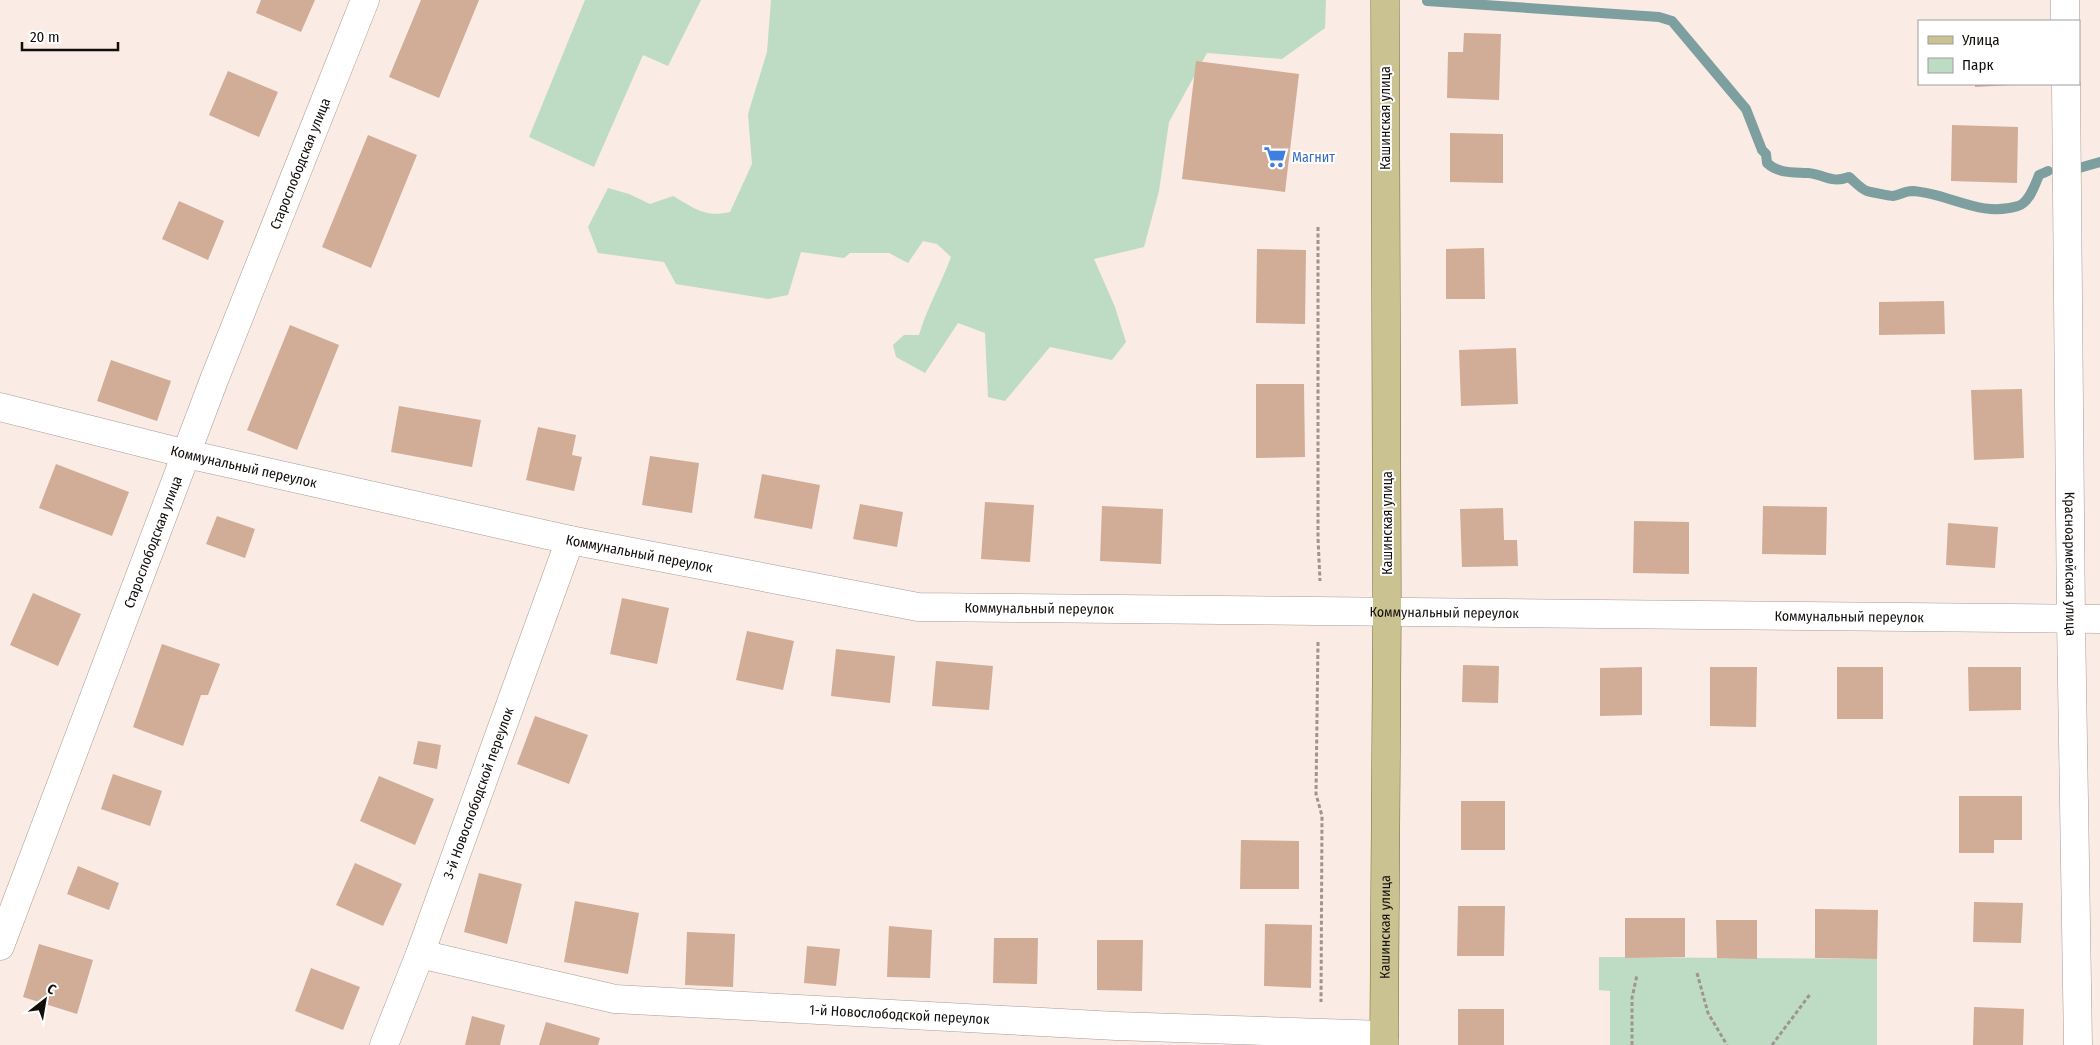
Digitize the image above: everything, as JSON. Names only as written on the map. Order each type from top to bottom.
[{"type":"main road","name":"Кашинская улица","points":[[1384,1040],[1387,611],[1385,0]]},
{"type":"street","name":"Старослободская улица","points":[[0,946],[214,380],[365,0]]},
{"type":"street","points":[[2065,0],[2065,20]]},
{"type":"street","name":"Красноармейская улица","points":[[2066,85],[2071,620],[2078,1045]]},
{"type":"street","name":"Коммунальный переулок","points":[[0,407],[187,454],[570,540],[918,607],[2100,619]]},
{"type":"street","name":"3-й Новослободской переулок","points":[[384,1045],[420,954],[570,540]]},
{"type":"street","name":"1-й Новослободской переулок","points":[[420,954],[615,999],[1384,1040]]},
{"type":"path","points":[[1697,973],[1708,1013],[1726,1045]]},
{"type":"path","points":[[1632,1045],[1632,998],[1637,975]]},
{"type":"path","points":[[1772,1045],[1811,993]]},
{"type":"green space","points":[[585,0],[701,0],[668,66],[643,55],[594,167],[529,137]]},
{"type":"green space","points":[[771,0],[1326,0],[1325,28],[1282,59],[1207,53],[1169,122],[1159,191],[1144,247],[1094,259],[1115,307],[1126,342],[1112,360],[1050,347],[1005,401],[988,397],[985,333],[958,323],[925,373],[896,357],[893,345],[904,335],[919,335],[951,257],[937,244],[923,241],[908,263],[889,253],[850,253],[844,258],[801,252],[788,295],[768,299],[676,284],[664,262],[598,253],[588,227],[608,188],[629,194],[650,204],[673,196],[707,213],[721,214],[730,212],[752,164],[748,114],[767,52]]},
{"type":"green space","points":[[1599,957],[1877,959],[1877,1045],[1610,1045],[1610,991],[1599,990]]},
{"type":"building","points":[[261,0],[315,0],[301,32],[256,13]]},
{"type":"building","points":[[421,0],[479,0],[439,98],[389,77]]},
{"type":"building","points":[[1464,33],[1501,34],[1499,100],[1447,98],[1448,52],[1463,52]]},
{"type":"building","points":[[1196,61],[1299,74],[1285,192],[1182,179]]},
{"type":"building","points":[[228,71],[278,92],[259,137],[209,115]]},
{"type":"building","points":[[1975,85],[2011,85],[1975,87]]},
{"type":"building","points":[[1952,125],[2018,127],[2017,183],[1951,181]]},
{"type":"building","points":[[1450,133],[1503,134],[1503,183],[1450,182]]},
{"type":"building","points":[[368,135],[417,155],[371,268],[322,247]]},
{"type":"building","points":[[179,201],[224,221],[208,260],[162,239]]},
{"type":"building","points":[[1484,248],[1485,299],[1446,299],[1446,249]]},
{"type":"building","points":[[1257,249],[1306,250],[1305,324],[1256,323]]},
{"type":"building","points":[[1944,301],[1945,334],[1879,335],[1879,302]]},
{"type":"building","points":[[290,325],[339,345],[297,450],[247,430]]},
{"type":"building","points":[[1516,348],[1518,404],[1461,406],[1459,350]]},
{"type":"building","points":[[111,360],[171,381],[157,421],[97,401]]},
{"type":"building","points":[[1256,384],[1304,384],[1305,457],[1256,458]]},
{"type":"building","points":[[2022,389],[2024,458],[1974,460],[1971,390]]},
{"type":"building","points":[[399,406],[481,420],[472,467],[391,452]]},
{"type":"building","points":[[538,427],[576,435],[572,455],[582,457],[574,491],[526,480]]},
{"type":"building","points":[[650,456],[699,463],[692,513],[642,505]]},
{"type":"building","points":[[56,464],[129,492],[112,536],[39,508]]},
{"type":"building","points":[[762,474],[820,485],[812,529],[754,518]]},
{"type":"building","points":[[985,502],[1034,505],[1030,562],[981,559]]},
{"type":"building","points":[[860,504],[903,512],[897,547],[853,539]]},
{"type":"building","points":[[1102,506],[1163,509],[1161,564],[1100,561]]},
{"type":"building","points":[[1763,506],[1827,507],[1826,555],[1762,554]]},
{"type":"building","points":[[1503,508],[1504,540],[1517,540],[1518,566],[1462,567],[1460,509]]},
{"type":"building","points":[[217,516],[255,529],[245,558],[206,544]]},
{"type":"building","points":[[1634,521],[1689,522],[1689,574],[1633,573]]},
{"type":"building","points":[[1948,523],[1998,527],[1995,568],[1946,565]]},
{"type":"building","points":[[33,593],[81,614],[58,666],[10,645]]},
{"type":"building","points":[[622,598],[669,608],[657,664],[610,654]]},
{"type":"building","points":[[747,631],[794,641],[783,690],[736,680]]},
{"type":"building","points":[[162,644],[220,664],[208,695],[201,695],[183,746],[133,727]]},
{"type":"building","points":[[836,649],[895,656],[890,703],[831,696]]},
{"type":"building","points":[[936,661],[993,666],[989,710],[932,706]]},
{"type":"building","points":[[1463,665],[1499,666],[1498,703],[1462,702]]},
{"type":"building","points":[[1642,667],[1642,715],[1600,716],[1600,668]]},
{"type":"building","points":[[1710,667],[1757,667],[1756,727],[1710,726]]},
{"type":"building","points":[[1837,667],[1883,667],[1883,719],[1837,719]]},
{"type":"building","points":[[1968,667],[2021,667],[2021,710],[1969,711]]},
{"type":"building","points":[[535,716],[588,735],[569,784],[517,764]]},
{"type":"building","points":[[418,741],[441,745],[437,769],[413,764]]},
{"type":"building","points":[[113,774],[162,791],[150,826],[101,809]]},
{"type":"building","points":[[379,776],[434,799],[415,845],[360,821]]},
{"type":"building","points":[[1959,796],[2022,796],[2022,840],[1994,840],[1994,853],[1959,853]]},
{"type":"building","points":[[1461,801],[1505,801],[1505,850],[1461,850]]},
{"type":"building","points":[[1241,840],[1299,841],[1299,889],[1240,889]]},
{"type":"building","points":[[355,863],[402,884],[383,926],[336,905]]},
{"type":"building","points":[[78,866],[119,883],[109,910],[67,894]]},
{"type":"building","points":[[479,873],[522,884],[507,944],[464,932]]},
{"type":"building","points":[[575,901],[639,913],[628,974],[564,962]]},
{"type":"building","points":[[1974,902],[2023,903],[2021,943],[1973,942]]},
{"type":"building","points":[[1458,906],[1505,906],[1504,956],[1457,956]]},
{"type":"building","points":[[1815,909],[1878,910],[1877,959],[1815,958]]},
{"type":"building","points":[[1625,918],[1685,918],[1685,957],[1625,958]]},
{"type":"building","points":[[1716,920],[1757,920],[1757,959],[1717,958]]},
{"type":"building","points":[[1265,924],[1312,925],[1311,988],[1264,986]]},
{"type":"building","points":[[889,926],[932,930],[930,978],[887,977]]},
{"type":"building","points":[[687,932],[735,934],[733,987],[685,985]]},
{"type":"building","points":[[994,938],[1038,938],[1037,984],[993,983]]},
{"type":"building","points":[[1097,940],[1143,940],[1142,991],[1097,990]]},
{"type":"building","points":[[39,944],[93,960],[77,1014],[23,997]]},
{"type":"building","points":[[807,946],[840,949],[836,986],[804,983]]},
{"type":"building","points":[[311,968],[360,987],[343,1030],[295,1011]]},
{"type":"building","points":[[1974,1007],[2024,1009],[2023,1045],[1973,1045]]},
{"type":"building","points":[[1458,1009],[1504,1009],[1504,1045],[1458,1045]]},
{"type":"building","points":[[472,1016],[505,1025],[500,1045],[465,1045]]},
{"type":"building","points":[[546,1022],[600,1038],[598,1045],[539,1045]]},
{"type":"waterway","points":[[1427,1],[1659,17],[1672,21],[1746,109],[1762,150],[1766,154],[1767,163],[1782,171],[1814,174],[1832,179],[1849,177],[1862,189],[1869,192],[1893,196],[1912,191],[1991,209],[2004,209],[2022,204],[2031,193],[2039,175],[2048,171]]},
{"type":"waterway","points":[[2079,168],[2100,162]]},
{"type":"place","name":"Магнит","points":[[1275,157]]}]
